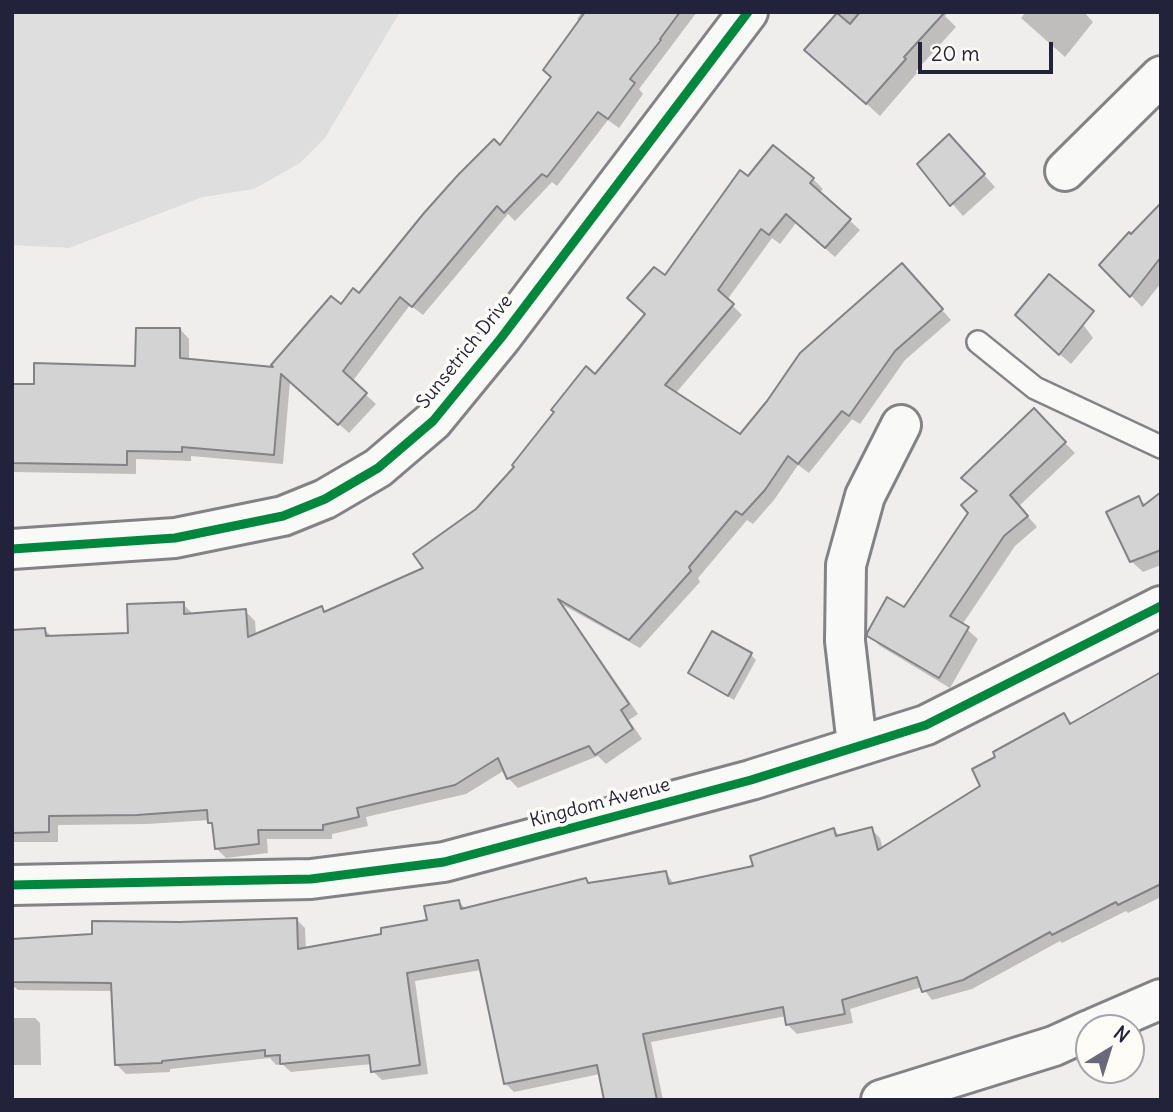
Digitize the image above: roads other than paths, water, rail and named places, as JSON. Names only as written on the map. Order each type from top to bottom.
[{"type":"street","name":"Sunsetrich Drive","points":[[12,549],[175,538],[283,516],[325,499],[378,468],[433,421],[467,380],[748,12]]},
{"type":"street","points":[[1065,171],[1161,76]]},
{"type":"street","points":[[858,746],[845,640],[846,565],[865,496],[901,425]]},
{"type":"street","name":"Kingdom Avenue","points":[[12,885],[311,879],[444,862],[751,780],[926,725],[1161,606]]},
{"type":"street","points":[[1126,1014],[1161,999]]},
{"type":"street","points":[[881,1100],[1075,1036]]},
{"type":"lane","points":[[978,342],[1035,388],[1161,447]]}]
